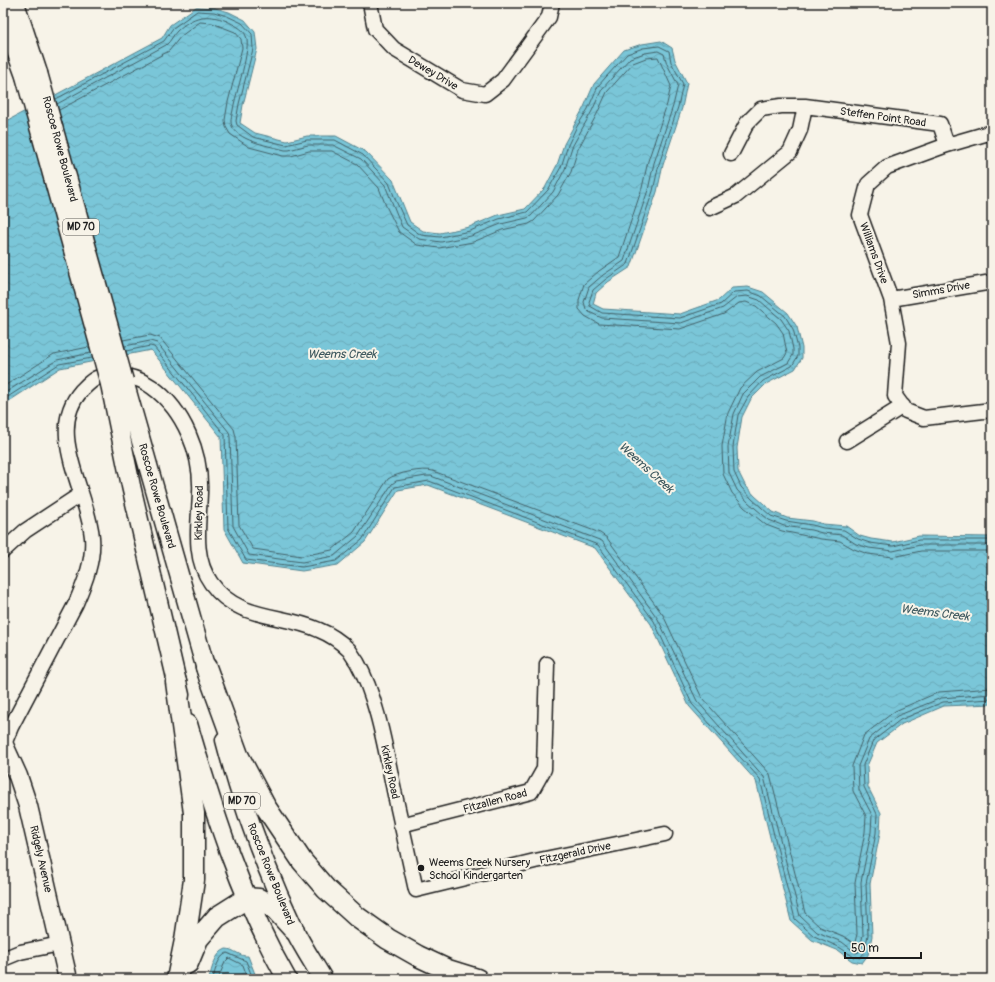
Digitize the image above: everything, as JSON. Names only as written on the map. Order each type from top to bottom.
[{"type":"highway","points":[[206,666],[238,755],[265,806],[302,861],[326,889],[357,916],[388,939],[418,956],[448,970],[477,979]]},
{"type":"highway","points":[[176,682],[194,813],[194,880],[185,940],[177,979]]},
{"type":"highway","points":[[180,979],[198,939],[216,917],[247,898],[259,899],[275,909],[294,930]]},
{"type":"main road","name":"Roscoe Rowe Boulevard","points":[[15,3],[32,74],[117,382],[206,666],[229,757],[246,813],[294,930],[323,979]]},
{"type":"main road","name":"Roscoe Rowe Boulevard","points":[[3,15],[32,74]]},
{"type":"main road","name":"Roscoe Rowe Boulevard","points":[[117,382],[176,682],[221,826],[247,898],[287,979]]},
{"type":"main road","name":"Ridgely Avenue","points":[[4,744],[18,776],[28,806],[68,979]]},
{"type":"street","name":"Dewey Drive","points":[[370,3],[375,29],[394,49],[462,90],[485,94],[503,80],[549,17],[552,3]]},
{"type":"street","name":"Steffen Point Road","points":[[731,154],[748,123],[761,109],[781,106],[805,106],[940,124],[947,145]]},
{"type":"street","points":[[710,208],[736,196],[790,152],[800,130],[805,106]]},
{"type":"street","name":"Williams Drive","points":[[903,406],[895,396],[899,343],[891,299],[860,215],[868,184],[887,167],[947,145],[992,132]]},
{"type":"street","name":"Simms Drive","points":[[891,299],[992,282]]},
{"type":"street","name":"Kirkley Road","points":[[4,744],[11,727],[83,586],[93,553],[89,518],[71,461],[66,432],[69,415],[75,398],[87,385],[99,377],[114,374],[129,376],[146,383],[159,392],[182,420],[190,436],[200,474],[201,491],[198,549],[206,574],[211,583],[224,598],[250,612],[303,624],[320,630],[337,640],[350,651],[363,672],[373,697],[416,890]]},
{"type":"street","points":[[847,440],[903,406],[906,411],[924,418],[992,410]]},
{"type":"street","points":[[3,551],[25,531],[81,494]]},
{"type":"street","name":"Fitzallen Road","points":[[401,825],[532,792],[544,769],[547,664]]},
{"type":"street","name":"Fitzgerald Drive","points":[[416,890],[528,863],[665,834]]},
{"type":"street","points":[[3,959],[20,952],[60,944]]},
{"type":"water","name":"Weems Creek","points":[[196,7],[215,8],[229,12],[245,20],[255,32],[257,49],[240,123],[255,133],[287,141],[307,136],[336,136],[366,152],[393,180],[410,222],[423,231],[440,233],[469,227],[498,215],[525,209],[545,188],[557,165],[564,144],[584,107],[594,84],[624,50],[642,44],[661,41],[672,48],[675,60],[687,83],[682,108],[663,165],[657,192],[631,267],[608,282],[596,293],[593,304],[603,309],[680,314],[719,300],[732,288],[748,287],[763,292],[788,313],[797,327],[802,348],[802,358],[795,369],[766,384],[751,399],[742,417],[737,448],[738,471],[745,485],[755,496],[773,512],[787,518],[846,526],[860,536],[871,539],[893,542],[919,536],[992,537],[992,704],[944,706],[902,724],[877,743],[867,766],[868,787],[881,813],[880,833],[870,884],[872,936],[868,955],[862,963],[852,961],[837,950],[812,940],[791,921],[756,781],[689,706],[651,624],[595,548],[428,485],[398,490],[365,542],[338,565],[302,571],[243,563],[224,529],[221,437],[151,350],[60,368],[3,405],[3,123],[162,38],[170,25]]},
{"type":"water","points":[[226,949],[248,956],[257,979],[209,979],[217,957]]},
{"type":"place","name":"Weems Creek Nursery School Kindergarten","points":[[421,868]]}]
